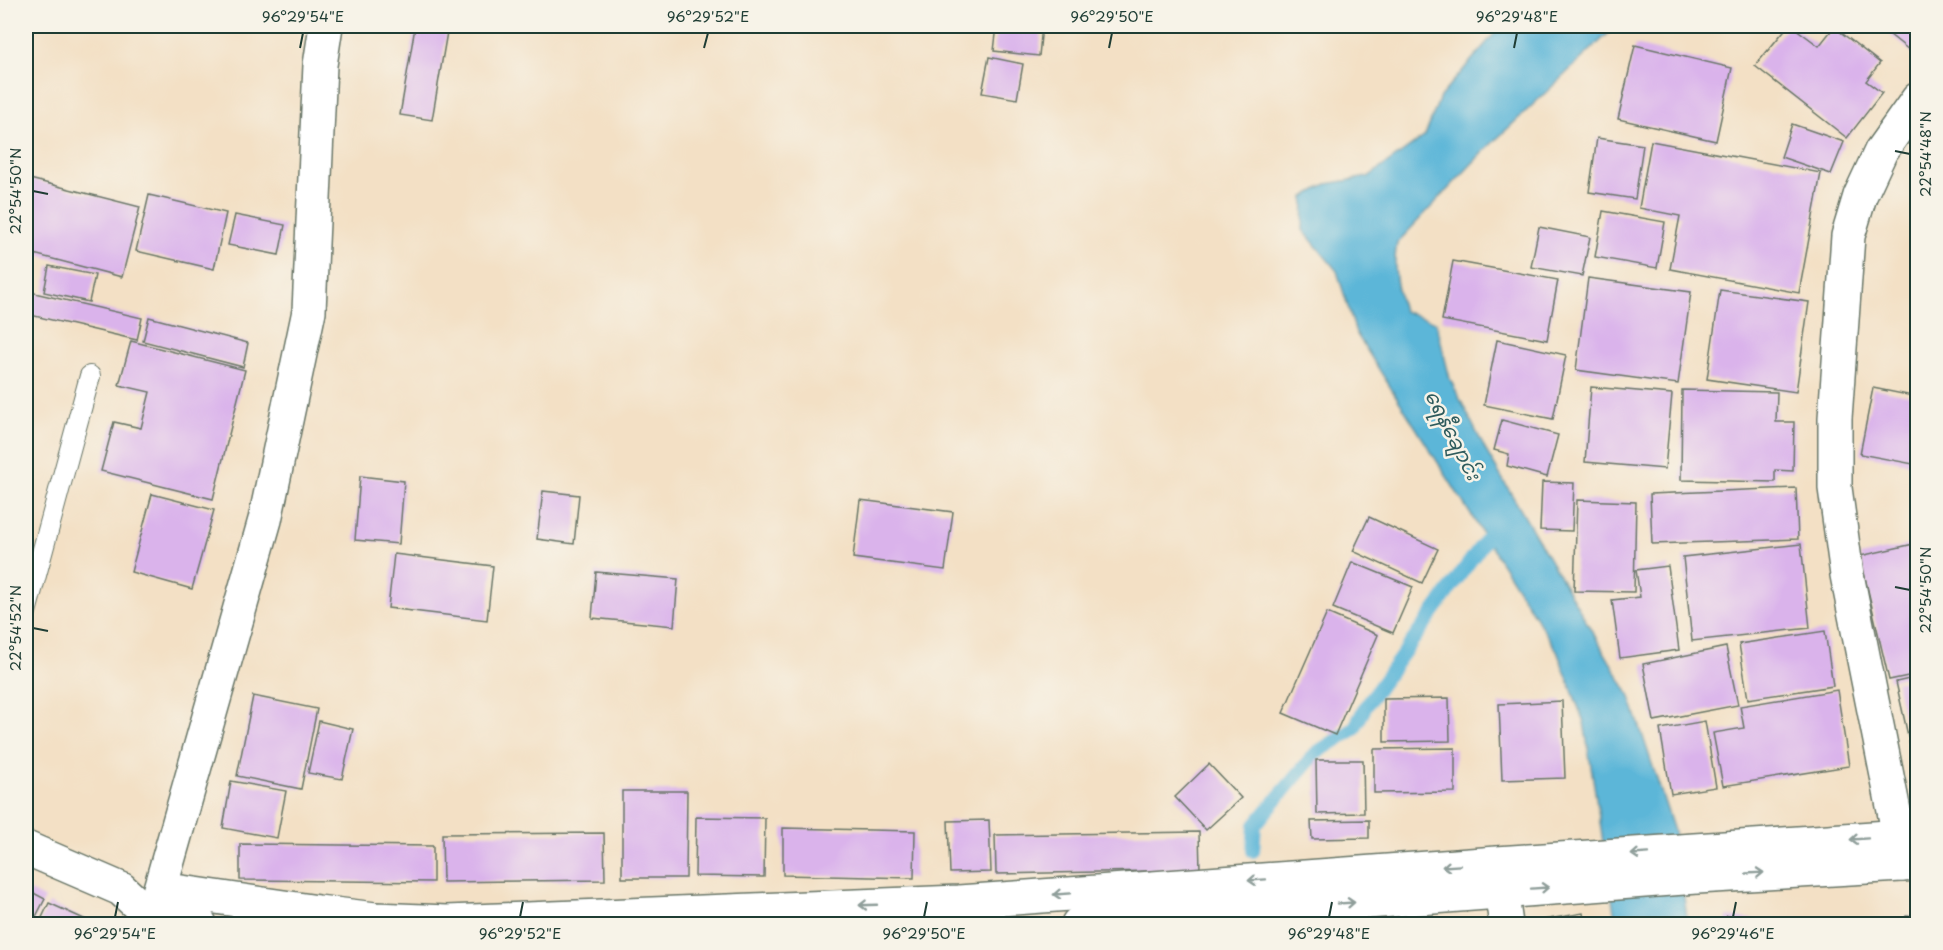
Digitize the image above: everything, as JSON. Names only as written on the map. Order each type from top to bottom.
[{"type":"street","points":[[154,910],[265,520],[309,311],[320,66],[326,26]]},
{"type":"street","points":[[154,910],[352,916],[447,922],[959,902],[1499,877],[1909,850],[1903,788],[1847,575],[1835,488],[1835,418],[1848,236],[1860,196],[1881,151],[1917,99]]},
{"type":"street","points":[[26,849],[121,889],[154,910],[200,924]]},
{"type":"street","points":[[1078,924],[1499,877]]},
{"type":"street","points":[[1499,877],[1506,924]]},
{"type":"lane","points":[[26,612],[90,376]]},
{"type":"water","name":"ရေနီချောင်း","points":[[1501,26],[1616,26],[1485,150],[1397,243],[1395,269],[1399,294],[1403,311],[1436,322],[1450,379],[1486,451],[1629,694],[1674,831],[1688,924],[1616,924],[1584,722],[1557,651],[1356,333],[1337,271],[1303,230],[1304,197],[1327,184],[1368,177],[1425,136],[1440,97]]},
{"type":"building","points":[[997,26],[1042,26],[1039,56],[994,51]]},
{"type":"building","points":[[1788,26],[1792,26],[1819,46],[1834,27],[1880,63],[1866,81],[1882,93],[1847,138],[1755,66]]},
{"type":"building","points":[[1879,26],[1918,26],[1918,50],[1914,54]]},
{"type":"building","points":[[415,27],[447,32],[432,120],[400,115]]},
{"type":"building","points":[[1635,45],[1732,68],[1716,141],[1618,119]]},
{"type":"building","points":[[989,57],[1023,64],[1017,99],[982,93]]},
{"type":"building","points":[[1792,124],[1844,142],[1831,174],[1781,157]]},
{"type":"building","points":[[1597,138],[1643,145],[1635,199],[1589,192]]},
{"type":"building","points":[[1651,141],[1821,173],[1799,293],[1670,269],[1680,216],[1639,208]]},
{"type":"building","points":[[26,178],[140,207],[122,277],[26,252]]},
{"type":"building","points":[[149,195],[226,213],[214,269],[136,251]]},
{"type":"building","points":[[1603,211],[1665,222],[1657,268],[1595,257]]},
{"type":"building","points":[[235,215],[285,225],[279,255],[228,245]]},
{"type":"building","points":[[1539,227],[1590,237],[1582,276],[1531,267]]},
{"type":"building","points":[[1453,261],[1558,280],[1547,340],[1442,320]]},
{"type":"building","points":[[49,266],[95,275],[89,302],[44,292]]},
{"type":"building","points":[[1588,278],[1691,292],[1678,384],[1576,370]]},
{"type":"building","points":[[1720,290],[1809,302],[1796,392],[1707,379]]},
{"type":"building","points":[[26,291],[142,318],[137,340],[26,314]]},
{"type":"building","points":[[149,317],[248,343],[243,367],[143,341]]},
{"type":"building","points":[[1497,340],[1566,355],[1553,419],[1484,405]]},
{"type":"building","points":[[131,341],[245,370],[213,499],[101,471],[114,422],[141,428],[150,392],[119,385]]},
{"type":"building","points":[[1591,387],[1672,394],[1665,469],[1585,462]]},
{"type":"building","points":[[1873,388],[1918,397],[1918,439],[1913,464],[1860,454]]},
{"type":"building","points":[[1682,390],[1777,392],[1776,422],[1794,422],[1793,471],[1775,470],[1775,482],[1681,480]]},
{"type":"building","points":[[1502,420],[1558,435],[1547,477],[1507,466],[1509,454],[1494,450]]},
{"type":"building","points":[[360,476],[404,481],[399,544],[355,540]]},
{"type":"building","points":[[1542,482],[1574,483],[1572,531],[1540,530]]},
{"type":"building","points":[[1796,488],[1798,539],[1652,544],[1650,494]]},
{"type":"building","points":[[543,491],[579,495],[574,544],[537,539]]},
{"type":"building","points":[[152,494],[214,510],[192,589],[131,572]]},
{"type":"building","points":[[860,500],[953,512],[945,570],[853,558]]},
{"type":"building","points":[[1577,500],[1636,502],[1634,592],[1574,591]]},
{"type":"building","points":[[1369,517],[1438,549],[1422,583],[1353,551]]},
{"type":"building","points":[[1918,543],[1918,674],[1889,680],[1860,556]]},
{"type":"building","points":[[1801,544],[1810,628],[1692,641],[1683,557]]},
{"type":"building","points":[[394,554],[493,566],[487,620],[388,608]]},
{"type":"building","points":[[1352,562],[1413,587],[1393,633],[1333,608]]},
{"type":"building","points":[[1668,566],[1679,650],[1620,658],[1612,600],[1640,597],[1636,570]]},
{"type":"building","points":[[596,572],[678,579],[674,626],[592,618]]},
{"type":"building","points":[[1327,613],[1378,635],[1335,735],[1283,713]]},
{"type":"building","points":[[1825,631],[1833,686],[1748,699],[1739,644]]},
{"type":"building","points":[[1726,647],[1738,705],[1654,721],[1643,664]]},
{"type":"building","points":[[1918,677],[1918,757],[1913,758],[1896,682]]},
{"type":"building","points":[[1837,690],[1849,766],[1723,786],[1713,733],[1744,728],[1740,706]]},
{"type":"building","points":[[253,696],[317,709],[301,789],[237,776]]},
{"type":"building","points":[[1449,698],[1450,741],[1384,742],[1384,699]]},
{"type":"building","points":[[1562,701],[1565,778],[1502,780],[1499,704]]},
{"type":"building","points":[[319,721],[353,729],[342,779],[308,773]]},
{"type":"building","points":[[1705,721],[1716,787],[1671,794],[1660,729]]},
{"type":"building","points":[[1455,748],[1455,792],[1374,793],[1374,749]]},
{"type":"building","points":[[1316,760],[1363,760],[1364,813],[1317,814]]},
{"type":"building","points":[[1209,764],[1241,798],[1206,830],[1175,797]]},
{"type":"building","points":[[231,781],[286,791],[277,838],[223,828]]},
{"type":"building","points":[[622,791],[687,791],[686,878],[622,878]]},
{"type":"building","points":[[696,817],[765,818],[764,877],[695,876]]},
{"type":"building","points":[[989,820],[991,872],[950,873],[948,821]]},
{"type":"building","points":[[1369,820],[1369,838],[1312,839],[1311,821]]},
{"type":"building","points":[[783,828],[915,831],[914,878],[783,875]]},
{"type":"building","points":[[1199,832],[1200,870],[996,874],[995,835]]},
{"type":"building","points":[[604,833],[605,880],[443,882],[442,834]]},
{"type":"building","points":[[240,844],[433,846],[433,882],[240,880]]},
{"type":"building","points":[[26,889],[45,899],[32,924],[26,924]]},
{"type":"building","points":[[49,903],[95,924],[39,924]]},
{"type":"building","points":[[1583,913],[1585,924],[1526,924],[1526,923]]},
{"type":"building","points":[[1727,916],[1780,923],[1780,924],[1726,924]]},
{"type":"building","points":[[1906,916],[1918,917],[1918,924],[1905,924]]},
{"type":"waterway","points":[[1253,851],[1255,825],[1316,753],[1354,729],[1367,704],[1486,539],[1499,526]]}]
